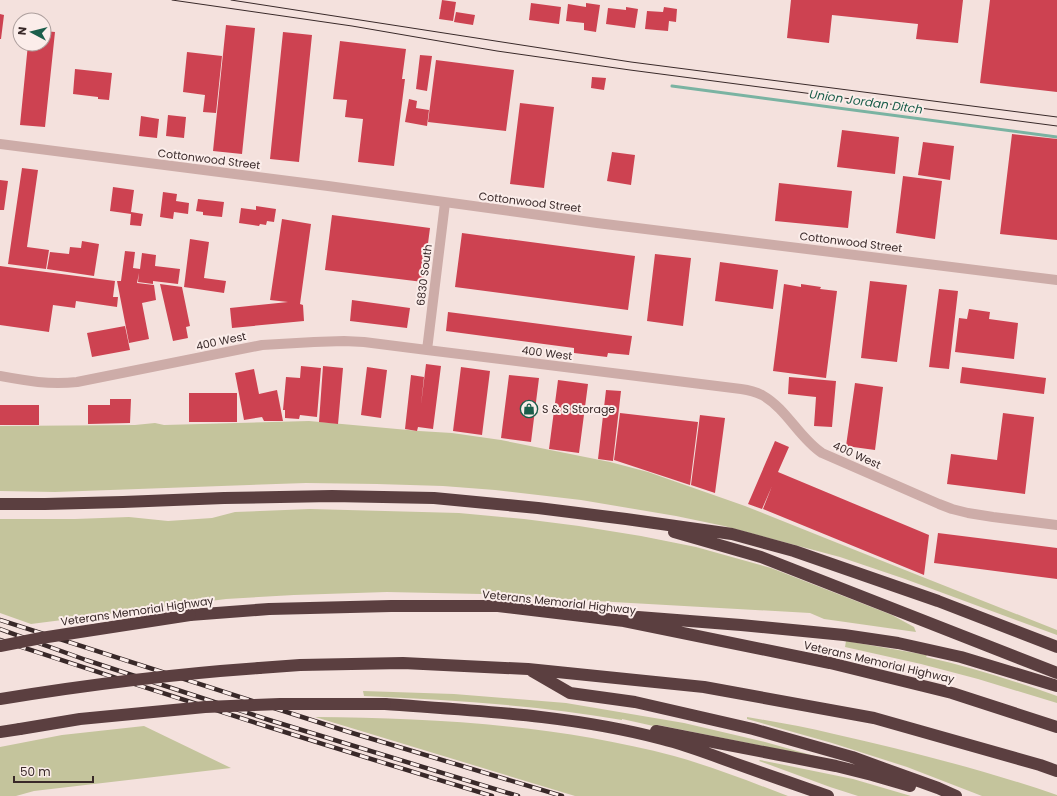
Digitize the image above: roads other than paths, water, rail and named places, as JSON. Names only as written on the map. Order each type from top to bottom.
[{"type":"highway","points":[[0,504],[332,496],[434,498],[538,508],[626,519],[732,534],[794,551],[938,601],[1057,647]]},
{"type":"highway","points":[[626,519],[760,557],[1057,673]]},
{"type":"highway","name":"Veterans Memorial Highway","points":[[0,646],[41,638],[190,615],[269,609],[368,606],[498,606],[624,620],[830,663],[952,693],[1057,727]]},
{"type":"highway","points":[[498,606],[741,625],[857,636],[961,656],[1057,686]]},
{"type":"highway","points":[[0,699],[78,687],[212,672],[300,665],[403,663],[528,669],[704,687],[866,716],[1057,771]]},
{"type":"highway","points":[[528,669],[570,693],[635,702],[753,729],[852,757],[956,796]]},
{"type":"highway","points":[[0,732],[80,719],[212,707],[299,704],[385,704],[513,714],[657,731],[858,771],[893,780],[940,796]]},
{"type":"highway","points":[[587,723],[663,739],[828,796]]},
{"type":"street","name":"Cottonwood Street","points":[[0,144],[314,184],[445,203],[1057,280]]},
{"type":"street","name":"6830 South","points":[[427,350],[445,203]]},
{"type":"street","name":"400 West","points":[[0,376],[47,384],[62,384],[262,345],[344,341],[364,342],[741,389],[751,391],[771,401],[815,449],[939,504],[968,513],[1057,525]]},
{"type":"waterway","name":"Union Jordan Ditch","points":[[672,86],[1057,137]]},
{"type":"tram line","points":[[172,0],[352,26],[497,51],[630,70],[1057,126]]},
{"type":"tram line","points":[[231,0],[631,62],[1057,117]]},
{"type":"railway","points":[[0,620],[349,732],[562,796]]},
{"type":"railway","points":[[0,629],[86,660],[269,720],[518,796]]},
{"type":"railway","points":[[0,640],[245,720],[492,796]]},
{"type":"place","name":"S & S Storage","points":[[529,409]]}]
